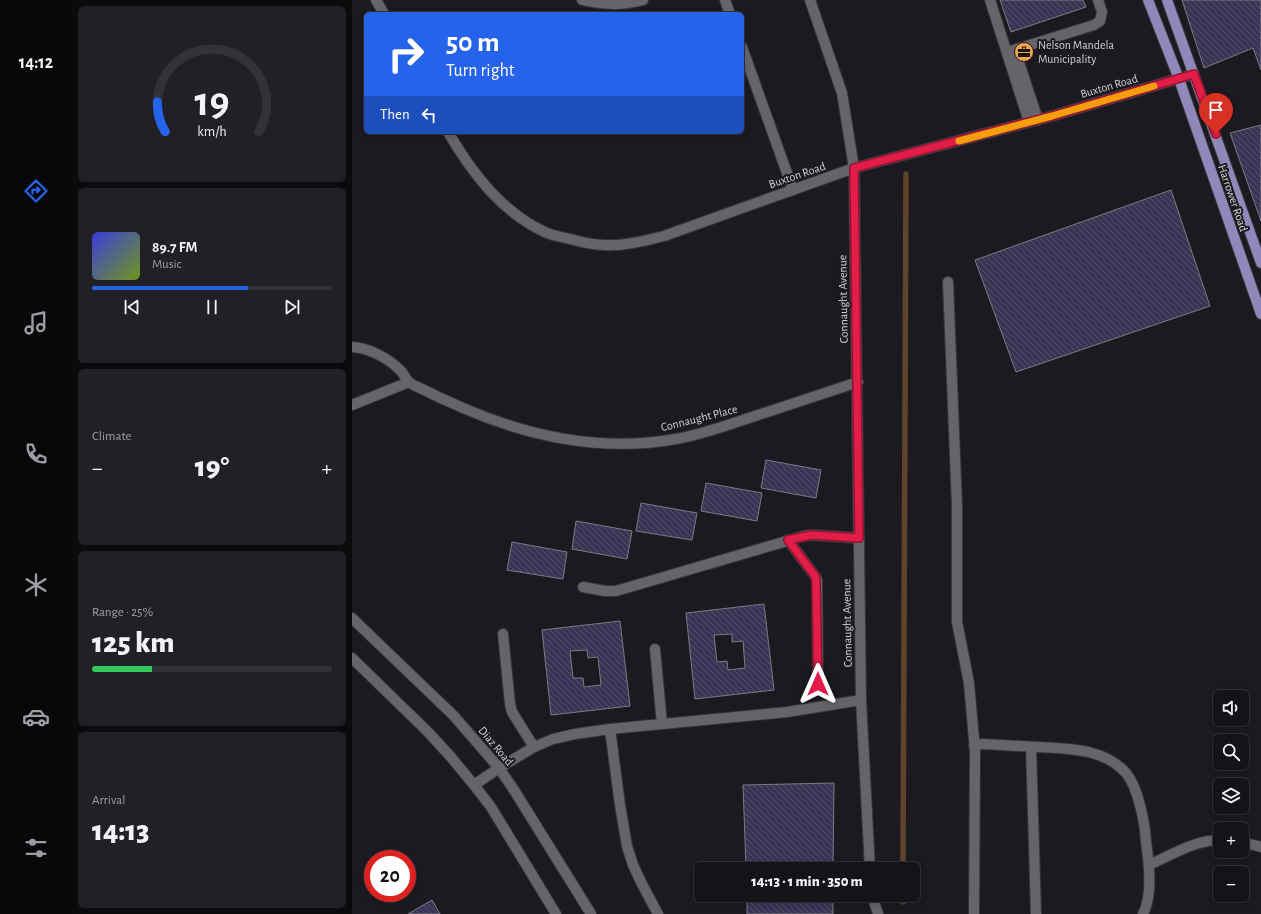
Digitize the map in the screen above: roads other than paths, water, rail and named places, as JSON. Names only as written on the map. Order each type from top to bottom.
[{"type":"main road","name":"Harrower Road","points":[[1148,0],[1178,79],[1261,314]]},
{"type":"main road","name":"Harrower Road","points":[[1167,0],[1261,263]]},
{"type":"street","points":[[376,0],[383,12]]},
{"type":"street","points":[[582,0],[598,4],[618,5],[643,0]]},
{"type":"street","points":[[725,0],[729,12]]},
{"type":"street","name":"Connaught Avenue","points":[[810,0],[842,93],[854,168],[861,700],[870,862]]},
{"type":"street","points":[[990,0],[1011,51],[1033,121]]},
{"type":"street","points":[[1011,51],[1094,25],[1100,21],[1102,12],[1098,0]]},
{"type":"street","points":[[744,53],[793,190]]},
{"type":"street","name":"Buxton Road","points":[[449,134],[460,152],[480,179],[489,190],[513,213],[531,225],[548,233],[585,243],[612,245],[664,236],[854,168],[1033,121],[1194,74]]},
{"type":"street","points":[[948,282],[957,506],[957,622],[969,682],[974,745],[974,914]]},
{"type":"street","name":"Connaught Place","points":[[352,347],[360,347],[372,351],[386,359],[400,370],[409,382],[444,400],[483,417],[560,439],[594,444],[635,444],[676,439],[722,427],[858,382]]},
{"type":"street","points":[[352,405],[409,382]]},
{"type":"street","points":[[583,587],[605,591],[616,591],[788,540],[811,535],[859,538]]},
{"type":"street","points":[[788,540],[815,576],[816,580],[818,684]]},
{"type":"street","name":"Diaz Road","points":[[352,618],[454,716],[499,768],[590,914]]},
{"type":"street","points":[[503,634],[512,712],[534,747]]},
{"type":"street","points":[[655,649],[662,724]]},
{"type":"street","points":[[352,658],[423,727],[450,756],[491,806],[556,914]]},
{"type":"street","points":[[474,785],[534,747],[553,738],[610,729],[787,712],[861,700]]},
{"type":"street","points":[[610,729],[627,846],[633,865],[658,914]]},
{"type":"street","points":[[974,745],[983,744],[1079,750],[1105,758],[1115,763],[1127,774],[1138,798],[1146,833],[1149,865],[1147,903],[1143,914]]},
{"type":"street","points":[[1031,747],[1036,914]]},
{"type":"street","points":[[1149,865],[1191,846],[1213,840]]},
{"type":"street","points":[[1249,844],[1261,847]]},
{"type":"street","points":[[874,902],[878,914]]},
{"type":"waterway","points":[[903,862],[906,174]]},
{"type":"place","name":"Nelson Mandela Municipality","points":[[1024,52]]}]
